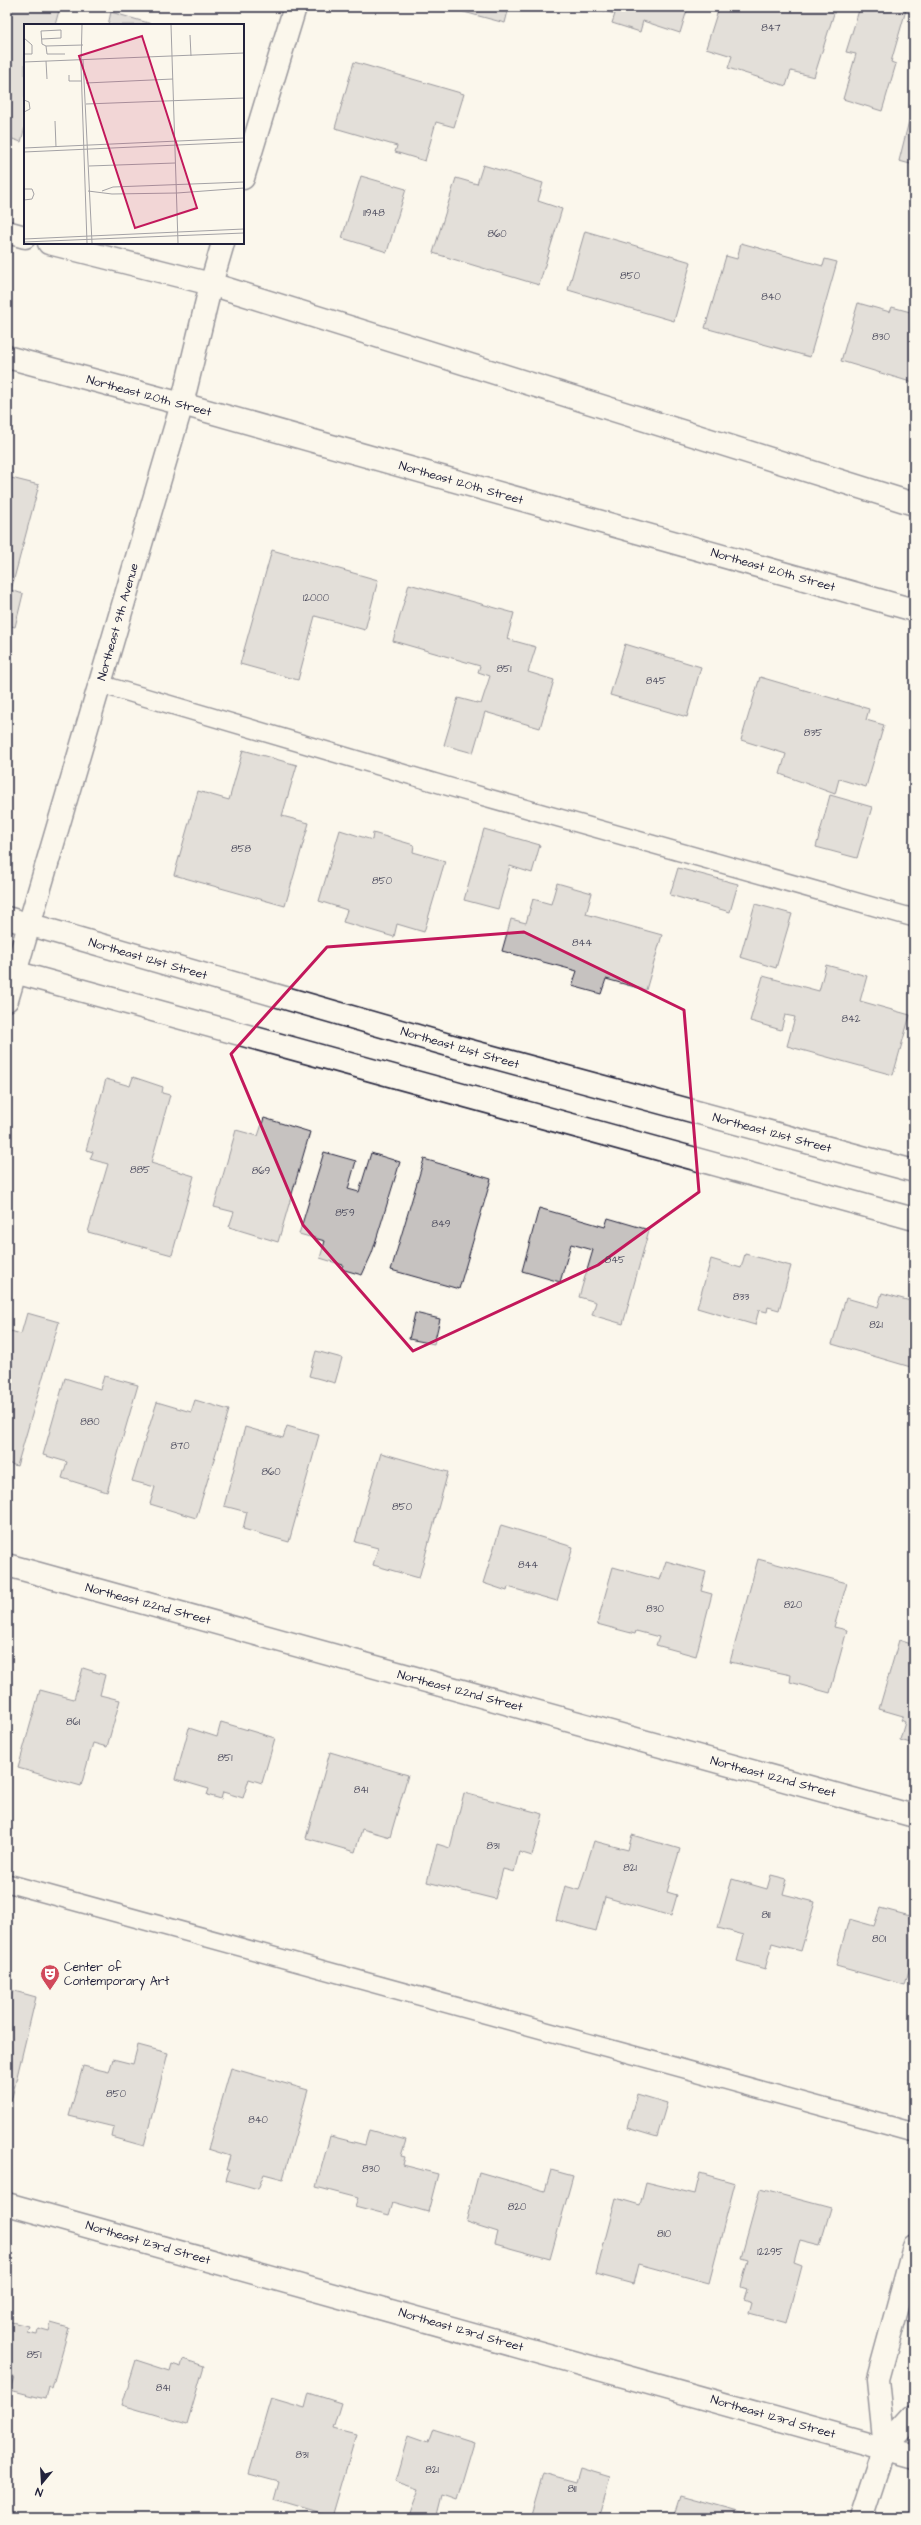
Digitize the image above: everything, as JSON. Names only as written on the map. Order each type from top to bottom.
[{"type":"street","points":[[244,175],[295,7]]},
{"type":"street","points":[[7,232],[24,237]]},
{"type":"street","points":[[53,244],[211,284],[914,504]]},
{"type":"street","name":"Northeast 9th Avenue","points":[[7,1000],[11,971],[29,924],[182,404],[211,284],[223,244]]},
{"type":"street","name":"Northeast 120th Street","points":[[7,357],[182,404],[914,610]]},
{"type":"street","name":"Northeast 121st Street","points":[[7,918],[452,1046],[914,1171]]},
{"type":"street","points":[[11,971],[914,1219]]},
{"type":"street","name":"Northeast 122nd Street","points":[[7,1565],[914,1816]]},
{"type":"street","name":"Northeast 123rd Street","points":[[7,2204],[914,2457]]},
{"type":"street","points":[[862,2518],[885,2448],[878,2379],[914,2247]]},
{"type":"street","points":[[885,2448],[914,2416]]},
{"type":"lane","points":[[100,684],[460,790],[914,918]]},
{"type":"lane","points":[[7,1883],[914,2132]]},
{"type":"highlighted area","points":[[524,932],[684,1010],[699,1192],[598,1265],[413,1351],[303,1225],[231,1054],[327,947]]},
{"type":"building","points":[[7,7],[60,7],[55,24],[24,24],[24,131],[21,142],[7,137]]},
{"type":"building","points":[[445,7],[509,7],[505,23]]},
{"type":"building","points":[[590,7],[688,7],[680,33],[643,21],[640,32],[612,23],[615,14]]},
{"type":"building","points":[[719,7],[836,7],[814,77],[791,71],[786,86],[728,68],[732,56],[706,48]]},
{"type":"building","points":[[860,7],[895,7],[906,10],[891,62],[896,64],[882,111],[843,99],[856,54],[846,52]]},
{"type":"building","points":[[111,12],[152,24],[108,24]]},
{"type":"building","points":[[354,62],[464,94],[454,127],[436,122],[425,161],[395,152],[397,146],[335,128]]},
{"type":"building","points":[[910,117],[914,118],[914,165],[899,161]]},
{"type":"building","points":[[483,165],[543,183],[538,201],[562,209],[539,285],[433,253],[456,178],[477,184]]},
{"type":"building","points":[[361,176],[406,189],[387,252],[342,238]]},
{"type":"building","points":[[585,231],[691,262],[674,321],[568,290]]},
{"type":"building","points":[[741,243],[823,266],[825,259],[837,262],[810,357],[705,328],[726,256],[737,259]]},
{"type":"building","points":[[858,303],[890,312],[892,307],[914,313],[914,383],[841,361]]},
{"type":"building","points":[[7,477],[39,485],[11,590],[23,594],[15,627],[7,625]]},
{"type":"building","points":[[272,550],[378,580],[365,630],[315,616],[298,680],[240,664]]},
{"type":"building","points":[[409,584],[514,613],[507,639],[536,647],[528,672],[554,680],[540,728],[485,712],[473,753],[444,745],[458,698],[481,704],[490,676],[478,672],[480,666],[393,641]]},
{"type":"building","points":[[625,644],[701,667],[687,717],[610,695]]},
{"type":"building","points":[[760,677],[869,709],[866,720],[884,725],[866,787],[839,779],[835,794],[780,774],[786,754],[741,740]]},
{"type":"building","points":[[243,750],[297,765],[282,816],[309,823],[285,906],[174,875],[198,791],[229,800]]},
{"type":"building","points":[[830,795],[872,807],[857,858],[816,847]]},
{"type":"building","points":[[484,829],[540,845],[532,873],[510,866],[498,909],[464,900]]},
{"type":"building","points":[[340,830],[372,840],[373,833],[414,845],[413,852],[445,861],[424,932],[397,924],[394,937],[343,922],[347,910],[319,901]]},
{"type":"building","points":[[678,868],[738,884],[730,912],[670,895]]},
{"type":"building","points":[[557,883],[592,893],[586,914],[662,935],[646,990],[606,979],[601,994],[572,986],[577,971],[502,951],[511,919],[526,923],[533,899],[551,904]]},
{"type":"building","points":[[755,904],[792,914],[776,968],[740,957]]},
{"type":"building","points":[[826,965],[867,976],[860,1001],[910,1015],[893,1075],[787,1046],[795,1017],[785,1015],[781,1030],[750,1021],[763,976],[819,991]]},
{"type":"building","points":[[133,1077],[163,1087],[162,1093],[170,1095],[151,1163],[194,1176],[172,1255],[88,1232],[108,1164],[90,1159],[93,1152],[86,1150],[106,1079],[130,1086]]},
{"type":"building","points":[[264,1118],[310,1132],[278,1242],[229,1227],[234,1212],[214,1207],[236,1130],[258,1136]]},
{"type":"building","points":[[324,1152],[356,1161],[348,1189],[359,1192],[371,1153],[400,1162],[372,1253],[362,1275],[341,1269],[343,1265],[320,1258],[325,1241],[299,1234]]},
{"type":"building","points":[[424,1159],[491,1179],[459,1289],[391,1270]]},
{"type":"building","points":[[539,1208],[605,1227],[608,1218],[649,1230],[623,1324],[592,1315],[596,1302],[579,1297],[593,1250],[571,1244],[560,1282],[522,1271]]},
{"type":"building","points":[[745,1254],[791,1266],[779,1310],[768,1307],[767,1312],[759,1310],[755,1325],[697,1308],[711,1259],[741,1268]]},
{"type":"building","points":[[882,1293],[914,1302],[914,1368],[832,1344],[846,1298],[878,1307]]},
{"type":"building","points":[[27,1313],[59,1322],[17,1466],[7,1463],[7,1330],[21,1334]]},
{"type":"building","points":[[415,1313],[440,1319],[434,1344],[409,1339]]},
{"type":"building","points":[[316,1351],[342,1358],[335,1383],[309,1376]]},
{"type":"building","points":[[104,1376],[138,1385],[107,1492],[62,1478],[67,1462],[43,1455],[65,1378],[100,1389]]},
{"type":"building","points":[[195,1400],[229,1410],[196,1518],[150,1504],[155,1487],[132,1481],[157,1402],[191,1412]]},
{"type":"building","points":[[287,1426],[319,1435],[289,1542],[243,1529],[247,1512],[224,1506],[245,1427],[283,1438]]},
{"type":"building","points":[[381,1453],[448,1472],[419,1578],[373,1565],[378,1548],[355,1542]]},
{"type":"building","points":[[501,1525],[573,1547],[557,1601],[508,1587],[507,1591],[483,1583]]},
{"type":"building","points":[[758,1559],[847,1583],[834,1627],[847,1630],[830,1693],[790,1682],[791,1675],[730,1662]]},
{"type":"building","points":[[666,1561],[706,1572],[701,1591],[712,1594],[696,1656],[656,1645],[659,1637],[636,1631],[635,1634],[597,1624],[613,1567],[660,1580]]},
{"type":"building","points":[[899,1640],[914,1645],[914,1744],[900,1740],[905,1722],[901,1720],[903,1716],[879,1709]]},
{"type":"building","points":[[83,1668],[105,1675],[100,1695],[120,1700],[107,1747],[93,1743],[81,1786],[18,1768],[40,1690],[74,1699]]},
{"type":"building","points":[[221,1722],[275,1738],[262,1783],[249,1779],[243,1798],[223,1792],[221,1799],[207,1795],[209,1789],[175,1779],[189,1728],[217,1737]]},
{"type":"building","points":[[330,1752],[408,1775],[390,1837],[362,1829],[355,1852],[306,1838]]},
{"type":"building","points":[[464,1793],[543,1814],[532,1856],[519,1852],[514,1872],[503,1869],[495,1899],[427,1882],[437,1844],[450,1848]]},
{"type":"building","points":[[632,1835],[680,1849],[667,1892],[677,1895],[671,1916],[605,1897],[596,1931],[556,1920],[565,1886],[579,1890],[594,1841],[628,1850]]},
{"type":"building","points":[[771,1875],[787,1879],[783,1894],[815,1902],[801,1951],[772,1943],[765,1969],[737,1961],[744,1935],[718,1928],[732,1879],[767,1889]]},
{"type":"building","points":[[880,1908],[914,1917],[914,1952],[905,1985],[836,1966],[849,1919],[874,1926]]},
{"type":"building","points":[[7,1989],[36,1997],[9,2110],[7,2109]]},
{"type":"building","points":[[138,2045],[168,2053],[144,2146],[112,2137],[114,2127],[69,2116],[83,2066],[109,2072],[113,2059],[133,2064]]},
{"type":"building","points":[[231,2068],[308,2090],[283,2179],[264,2174],[258,2189],[226,2180],[229,2170],[226,2170],[230,2156],[208,2149]]},
{"type":"building","points":[[637,2094],[667,2103],[657,2137],[627,2128]]},
{"type":"building","points":[[369,2130],[406,2140],[401,2156],[405,2157],[403,2165],[438,2174],[428,2212],[393,2202],[389,2215],[355,2206],[358,2198],[316,2187],[330,2136],[365,2145]]},
{"type":"building","points":[[551,2170],[573,2176],[550,2259],[495,2244],[498,2232],[466,2222],[479,2172],[545,2191]]},
{"type":"building","points":[[700,2173],[735,2183],[709,2283],[638,2264],[633,2284],[596,2274],[616,2198],[640,2205],[646,2182],[695,2194]]},
{"type":"building","points":[[760,2189],[831,2208],[820,2245],[800,2240],[794,2263],[802,2266],[787,2323],[749,2313],[752,2302],[744,2299],[747,2289],[741,2287],[748,2260],[741,2258]]},
{"type":"building","points":[[7,2321],[29,2326],[27,2332],[37,2334],[38,2328],[49,2331],[51,2323],[69,2328],[52,2388],[48,2386],[45,2399],[10,2390],[14,2377],[7,2375]]},
{"type":"building","points":[[183,2359],[204,2366],[187,2424],[122,2405],[136,2360],[170,2371],[172,2364],[181,2367]]},
{"type":"building","points":[[309,2393],[341,2403],[333,2429],[356,2435],[332,2517],[274,2500],[279,2482],[249,2474],[271,2398],[305,2408]]},
{"type":"building","points":[[433,2429],[474,2442],[457,2499],[443,2494],[437,2518],[408,2518],[419,2489],[395,2481],[408,2436],[428,2443]]},
{"type":"building","points":[[580,2468],[610,2477],[598,2518],[530,2518],[543,2473],[576,2482]]},
{"type":"building","points":[[680,2496],[760,2518],[673,2518]]},
{"type":"place","name":"Center of Contemporary Art","points":[[50,1991]]}]
